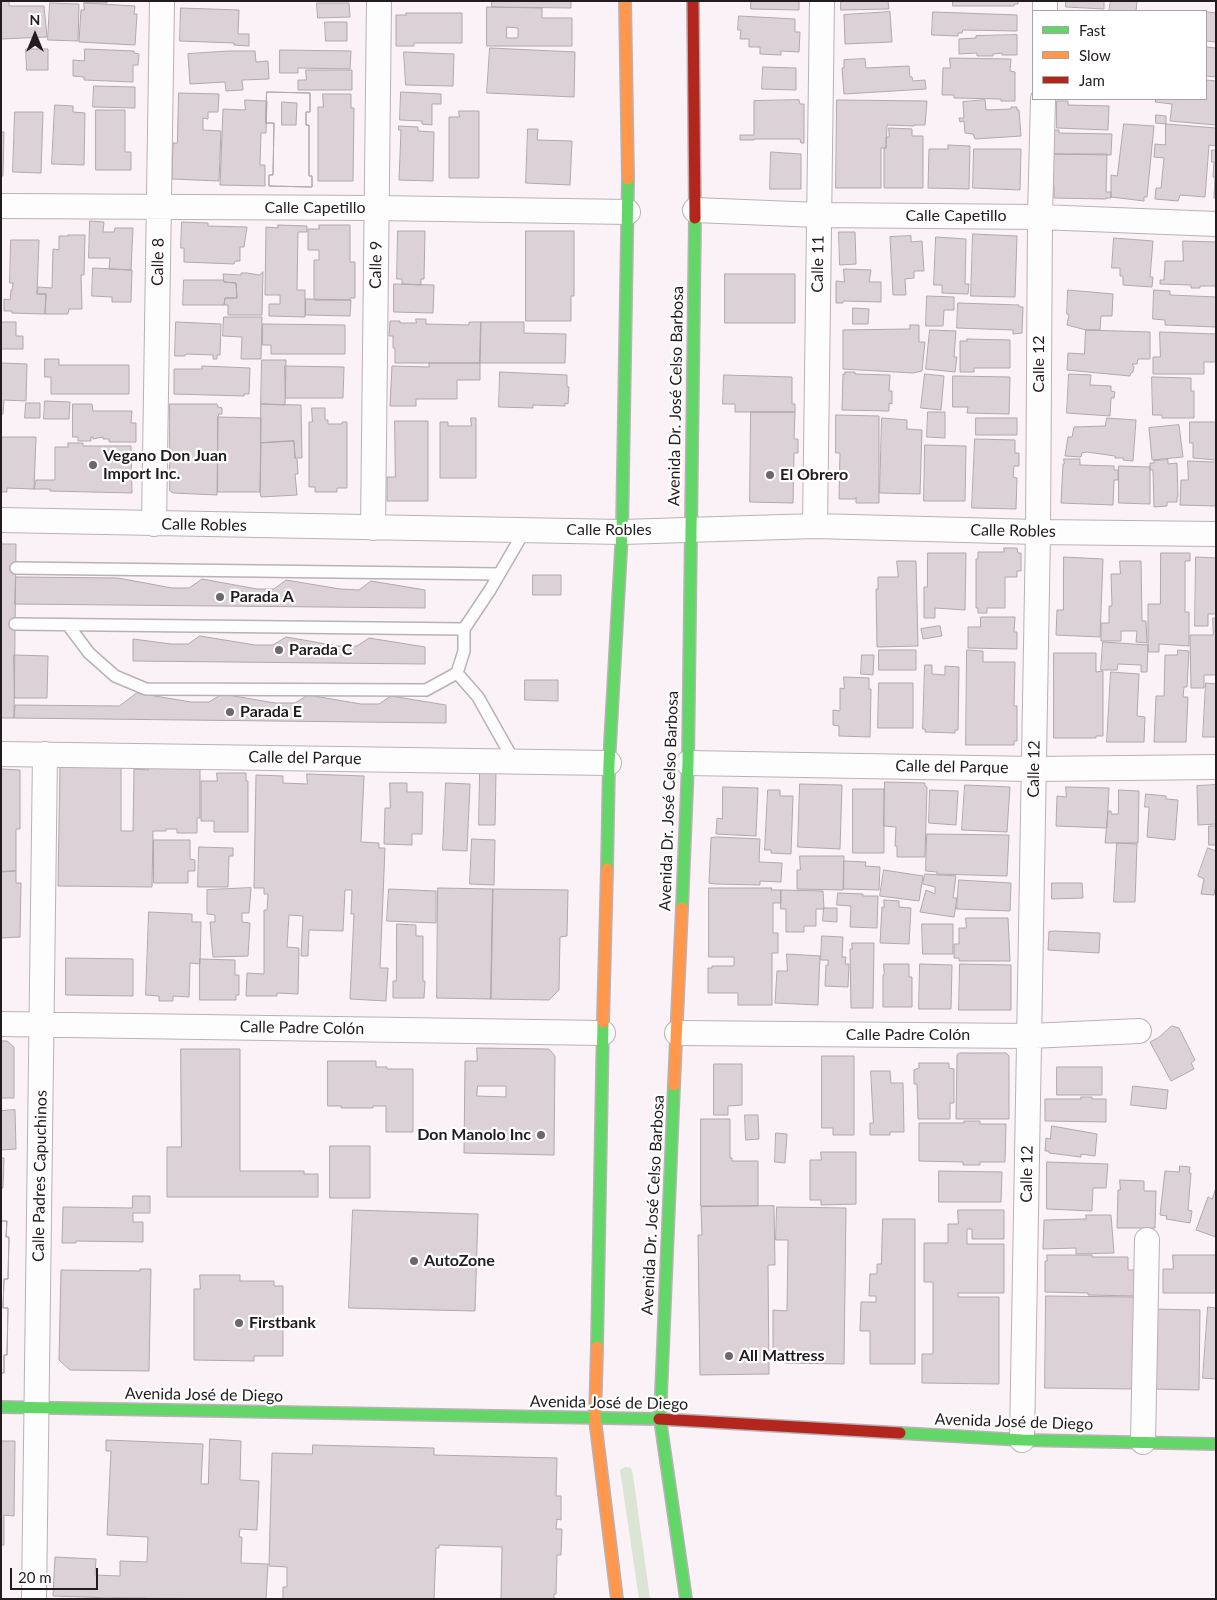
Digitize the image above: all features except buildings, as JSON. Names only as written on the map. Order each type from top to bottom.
[{"type":"main road","points":[[617,1599],[595,1419],[609,762],[622,532],[628,212],[625,1]]},
{"type":"main road","name":"Avenida Dr. José Celso Barbosa","points":[[686,1599],[660,1419],[688,763],[695,210],[693,1]]},
{"type":"main road","name":"Avenida José de Diego","points":[[1,1408],[660,1419],[1022,1440],[1216,1444]]},
{"type":"street","name":"Calle 8","points":[[154,524],[162,1]]},
{"type":"street","name":"Calle 9","points":[[373,528],[379,1]]},
{"type":"street","name":"Calle 11","points":[[814,526],[822,1]]},
{"type":"street","name":"Calle 12","points":[[1022,1440],[1038,532],[1040,217],[1043,100]]},
{"type":"street","name":"Calle Capetillo","points":[[1,206],[377,208],[628,212]]},
{"type":"street","name":"Calle Capetillo","points":[[695,210],[818,215],[1040,217],[1216,224]]},
{"type":"street","name":"Calle Robles","points":[[1,520],[622,532],[814,526],[1038,532],[1216,534]]},
{"type":"street","name":"Calle del Parque","points":[[1,754],[609,762]]},
{"type":"street","name":"Calle Padres Capuchinos","points":[[34,1599],[45,754]]},
{"type":"street","name":"Calle del Parque","points":[[688,763],[1034,769],[1216,767]]},
{"type":"street","name":"Calle Padre Colón","points":[[1,1024],[603,1033]]},
{"type":"street","name":"Calle Padre Colón","points":[[677,1033],[1030,1036],[1139,1031]]},
{"type":"street","points":[[1144,1442],[1147,1240]]},
{"type":"lane","points":[[68,625],[89,653],[115,676],[146,689],[426,690],[457,673],[464,651],[464,629],[500,574],[525,530]]},
{"type":"lane","points":[[16,568],[500,574]]},
{"type":"lane","points":[[15,624],[464,629]]},
{"type":"lane","points":[[457,673],[478,698],[514,761]]},
{"type":"green space","points":[[625,1467],[631,1468],[633,1475],[650,1599],[639,1599],[620,1470]]},
{"type":"traffic: fast","points":[[607,869],[609,763],[622,532],[628,179]]},
{"type":"traffic: fast","points":[[682,908],[688,763],[695,218]]},
{"type":"traffic: fast","points":[[597,1347],[603,1022]]},
{"type":"traffic: fast","points":[[674,1085],[660,1419],[686,1599]]},
{"type":"traffic: fast","points":[[1,1407],[659,1419]]},
{"type":"traffic: fast","points":[[900,1433],[1022,1440],[1216,1444]]},
{"type":"traffic: slow","points":[[625,1],[628,179]]},
{"type":"traffic: slow","points":[[603,1022],[607,869]]},
{"type":"traffic: slow","points":[[674,1085],[682,908]]},
{"type":"traffic: slow","points":[[597,1347],[595,1419],[617,1599]]},
{"type":"traffic: jam","points":[[693,1],[695,218]]},
{"type":"traffic: jam","points":[[659,1419],[900,1433]]},
{"type":"place","name":"Vegano Don Juan Import Inc.","points":[[93,465]]},
{"type":"place","name":"El Obrero","points":[[770,475]]},
{"type":"place","name":"Parada A","points":[[220,597]]},
{"type":"place","name":"Parada C","points":[[279,650]]},
{"type":"place","name":"Parada E","points":[[230,712]]},
{"type":"place","name":"Don Manolo Inc","points":[[541,1135]]},
{"type":"place","name":"AutoZone","points":[[414,1261]]},
{"type":"place","name":"Firstbank","points":[[239,1323]]},
{"type":"place","name":"All Mattress","points":[[729,1356]]}]
